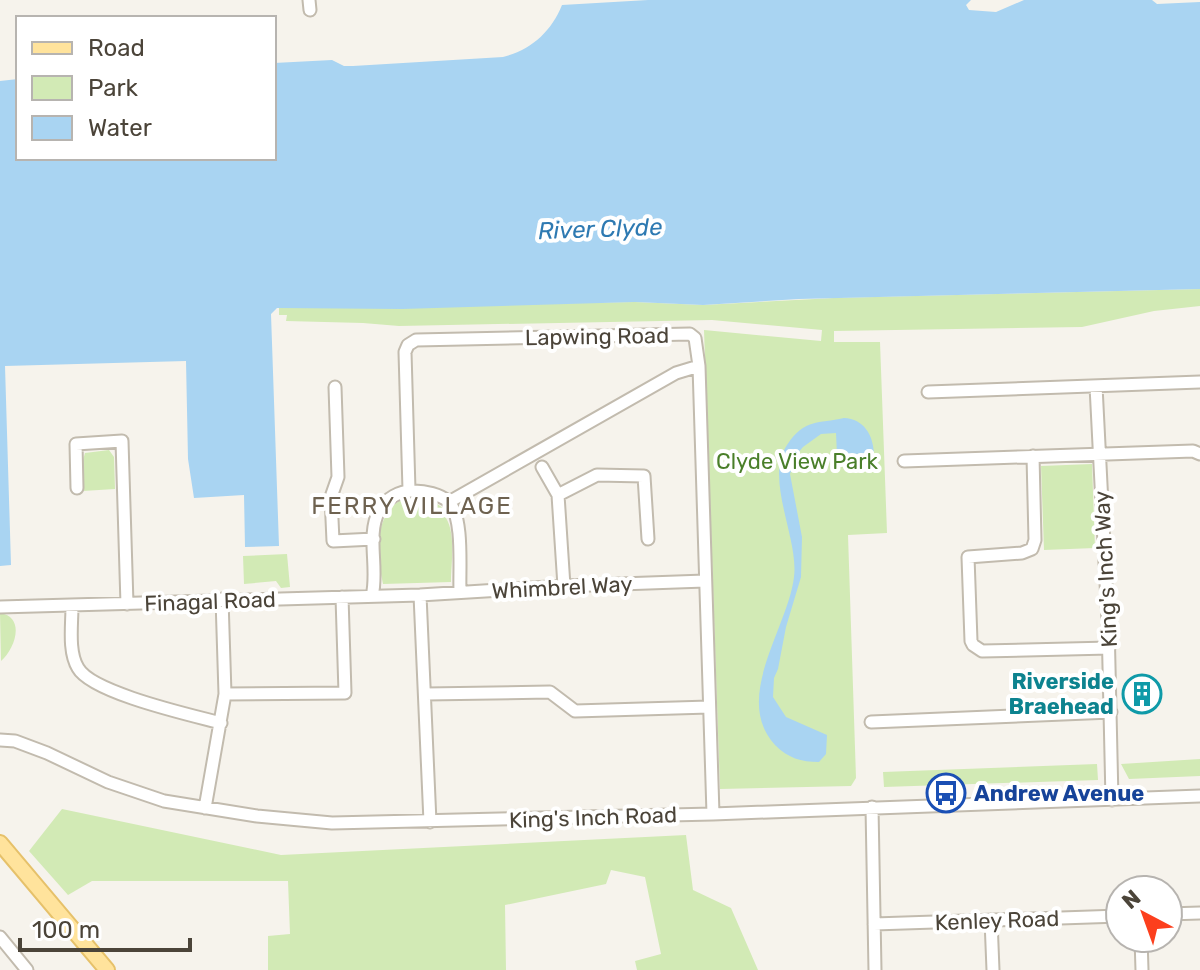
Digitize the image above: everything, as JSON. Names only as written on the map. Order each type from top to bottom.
[{"type":"main road","points":[[0,843],[107,970]]},
{"type":"street","name":"Lapwing Road","points":[[409,490],[405,352],[408,345],[416,340],[690,334],[697,341],[713,814]]},
{"type":"street","points":[[449,502],[676,373],[699,366]]},
{"type":"street","points":[[928,392],[1200,382]]},
{"type":"street","name":"King's Inch Way","points":[[1096,386],[1109,648],[1112,800]]},
{"type":"street","points":[[335,387],[338,477],[331,497],[333,541],[374,539]]},
{"type":"street","points":[[77,488],[76,444],[122,441],[127,604]]},
{"type":"street","points":[[904,461],[1193,451],[1200,454]]},
{"type":"street","points":[[1033,456],[1035,540],[1032,549],[1022,553],[968,557],[971,641],[982,651],[1109,648]]},
{"type":"street","points":[[542,467],[558,495],[564,586]]},
{"type":"street","points":[[558,495],[597,475],[644,476],[648,539]]},
{"type":"street","points":[[372,596],[375,584],[374,525],[387,500],[409,490],[424,491],[449,502],[458,523],[460,592]]},
{"type":"street","name":"Whimbrel Way","points":[[420,595],[705,581]]},
{"type":"street","points":[[420,595],[430,822]]},
{"type":"street","name":"Finagal Road","points":[[0,607],[420,595]]},
{"type":"street","points":[[225,694],[345,693],[342,597]]},
{"type":"street","points":[[205,808],[225,694],[222,599]]},
{"type":"street","points":[[72,606],[74,661],[86,678],[143,702],[221,723]]},
{"type":"street","points":[[426,694],[550,692],[575,711],[709,707]]},
{"type":"street","points":[[871,722],[1111,712]]},
{"type":"street","name":"King's Inch Road","points":[[0,740],[26,745],[108,782],[164,801],[332,823],[713,814],[1200,796]]},
{"type":"street","points":[[872,807],[875,970]]},
{"type":"street","name":"Kenley Road","points":[[874,924],[1104,916]]},
{"type":"street","points":[[991,920],[993,970]]},
{"type":"street","points":[[0,937],[27,970]]},
{"type":"green space","name":"Clyde View Park","points":[[1200,289],[1200,306],[1154,311],[1082,327],[834,331],[834,342],[880,342],[887,533],[848,535],[856,778],[851,786],[720,789],[704,330],[821,341],[822,330],[712,320],[399,326],[286,321],[287,315],[279,315],[279,308],[635,302],[703,305],[834,298]]},
{"type":"green space","points":[[109,450],[114,457],[115,489],[83,491],[85,453]]},
{"type":"green space","points":[[1092,464],[1095,548],[1044,550],[1041,466]]},
{"type":"green space","points":[[411,496],[431,499],[444,509],[452,537],[451,582],[383,584],[379,558],[380,532],[390,510]]},
{"type":"green space","points":[[287,554],[290,587],[281,588],[276,581],[244,584],[243,556]]},
{"type":"green space","points":[[0,613],[13,620],[16,634],[1,661]]},
{"type":"green space","points":[[1200,759],[1200,776],[1129,779],[1121,764]]},
{"type":"green space","points":[[1097,764],[1098,780],[884,787],[883,772]]},
{"type":"green space","points":[[62,809],[281,855],[686,835],[693,890],[731,908],[758,970],[637,970],[635,961],[661,954],[645,877],[611,870],[606,884],[505,905],[506,970],[268,970],[268,936],[290,934],[288,881],[92,881],[68,895],[29,851]]},
{"type":"water","name":"River Clyde","points":[[648,0],[971,0],[966,5],[969,10],[996,12],[1024,0],[1152,0],[1157,4],[1200,2],[1200,289],[799,299],[703,305],[635,302],[402,309],[277,308],[271,314],[279,546],[245,547],[244,495],[194,498],[188,459],[186,361],[5,366],[11,565],[0,566],[0,81],[16,79],[16,160],[276,160],[276,63],[332,60],[344,66],[353,66],[503,57],[522,50],[539,38],[552,24],[562,5]]},
{"type":"water","points":[[844,418],[857,421],[866,429],[874,453],[837,455],[836,433],[821,434],[797,454],[790,474],[802,537],[801,577],[774,678],[773,697],[786,717],[827,735],[826,754],[819,762],[812,762],[790,756],[775,745],[763,726],[759,706],[766,662],[790,597],[794,577],[792,545],[779,474],[787,445],[800,430],[812,424]]},
{"type":"place","name":"Riverside Braehead","points":[[1142,694]]},
{"type":"place","name":"Andrew Avenue","points":[[946,793]]},
{"type":"district","name":"FERRY VILLAGE","points":[[412,506]]}]
